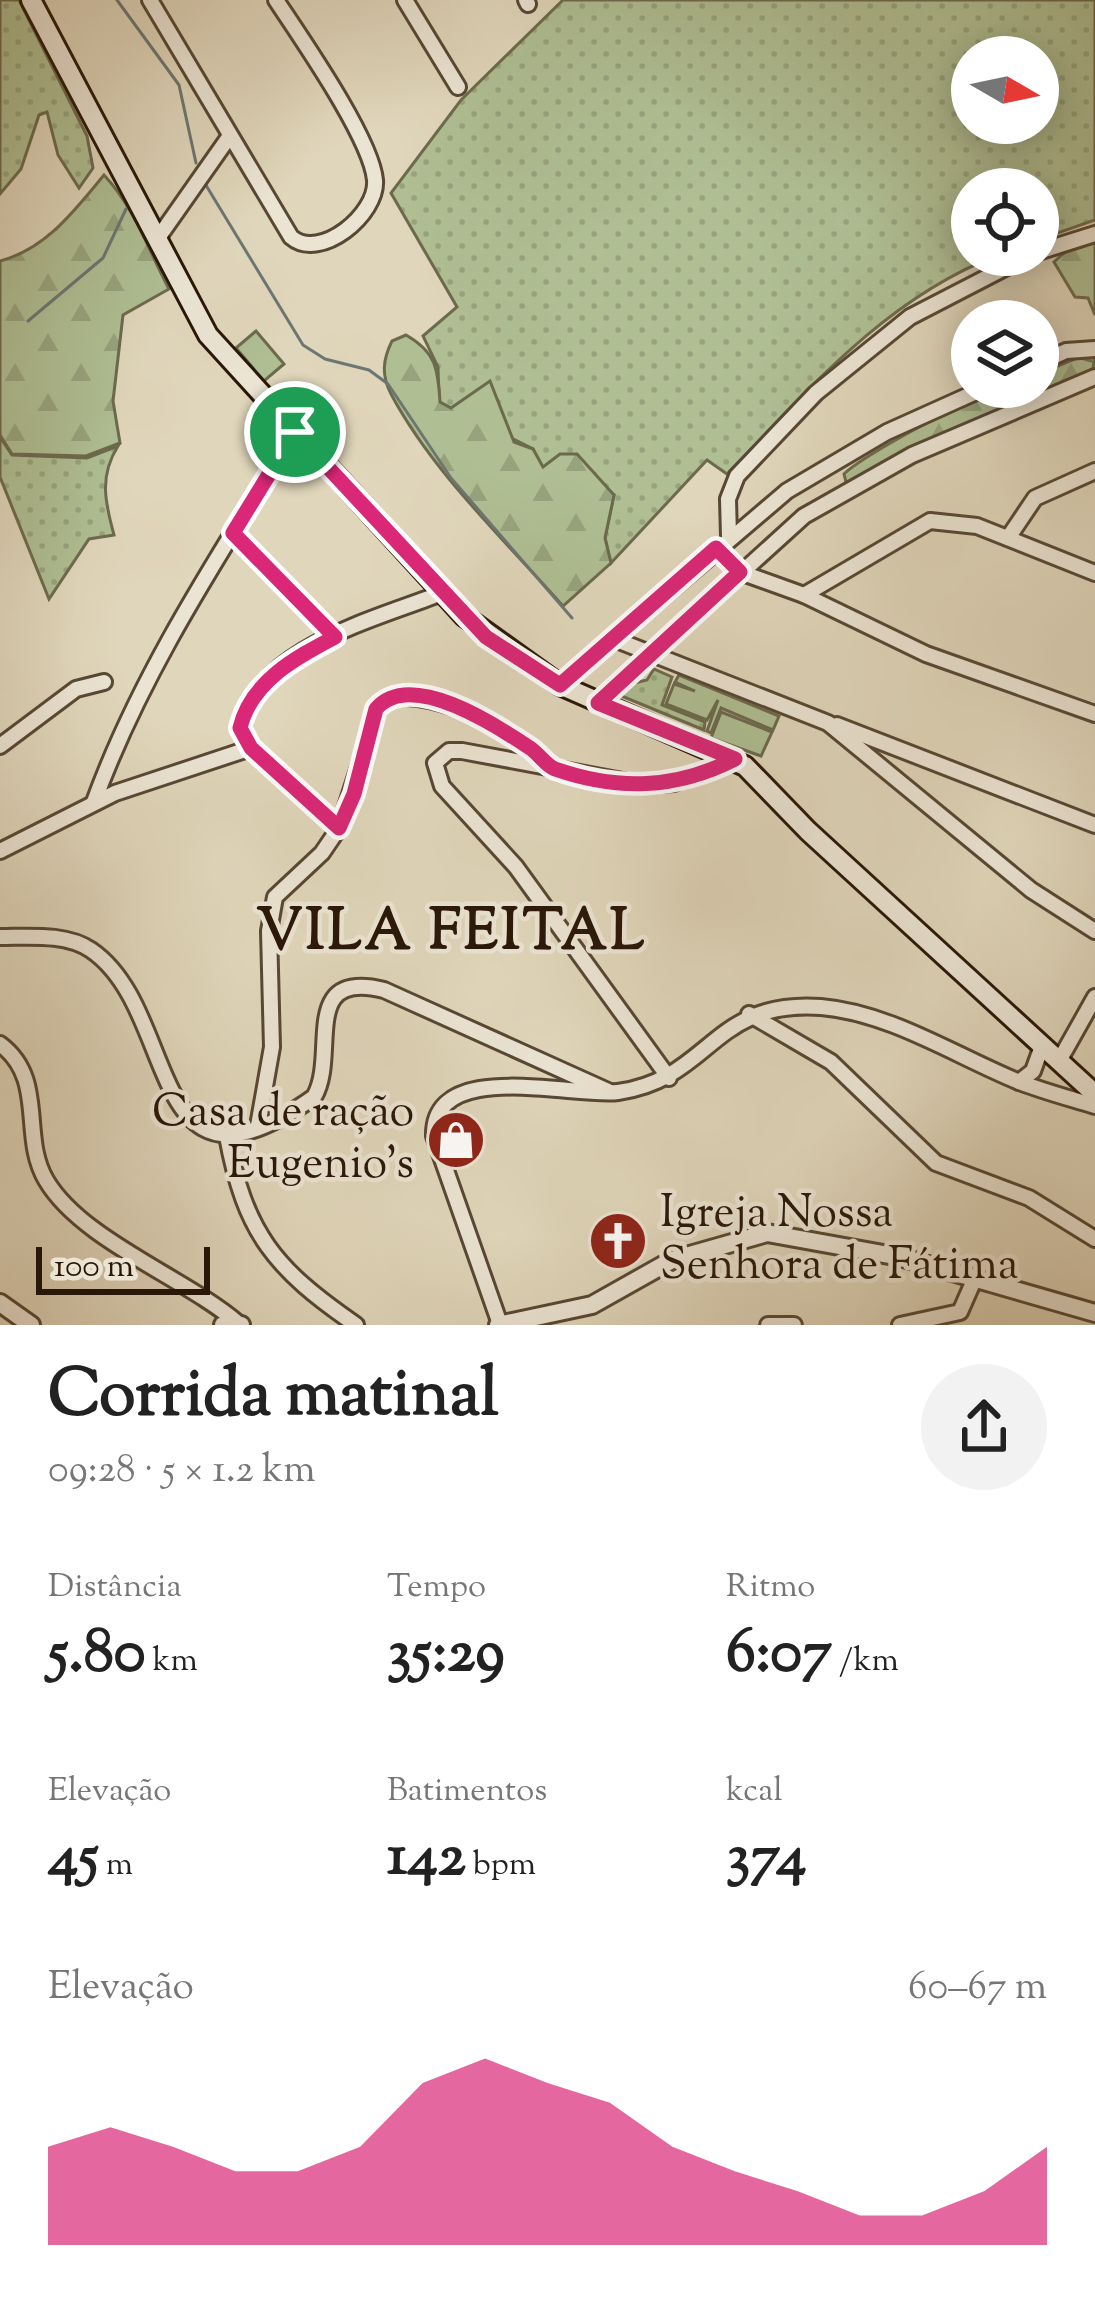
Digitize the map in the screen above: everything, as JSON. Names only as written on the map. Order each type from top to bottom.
[{"type":"main road","points":[[31,0],[208,335],[486,637],[560,685],[735,759],[1095,1094]]},
{"type":"street","points":[[150,0],[291,237],[312,246],[332,240],[369,203],[375,176],[358,137],[276,0]]},
{"type":"street","points":[[405,0],[458,87]]},
{"type":"street","points":[[158,238],[229,136]]},
{"type":"street","points":[[1059,245],[1095,234]]},
{"type":"street","points":[[729,536],[728,499],[737,476],[816,393],[910,317],[989,276]]},
{"type":"street","points":[[1059,354],[1095,350]]},
{"type":"street","points":[[598,703],[740,572],[832,498],[912,455],[1095,376]]},
{"type":"street","points":[[560,685],[729,536],[835,460],[951,404]]},
{"type":"street","points":[[94,802],[117,738],[295,432]]},
{"type":"street","points":[[1008,538],[1035,498],[1095,471]]},
{"type":"street","points":[[804,595],[930,520],[951,519],[1095,573]]},
{"type":"street","points":[[233,533],[335,637]]},
{"type":"street","points":[[716,548],[740,572],[804,595],[926,654],[1095,714]]},
{"type":"street","points":[[339,828],[251,748],[240,728],[246,708],[280,669],[335,637],[444,592]]},
{"type":"street","points":[[614,639],[1095,825]]},
{"type":"street","points":[[0,746],[76,689],[104,682]]},
{"type":"street","points":[[258,1126],[272,1047],[269,932],[275,897],[322,853],[339,828],[354,794],[376,709],[397,695],[421,696],[527,745],[548,767]]},
{"type":"street","points":[[827,723],[1031,890],[1095,932]]},
{"type":"street","points":[[0,850],[94,802],[251,748]]},
{"type":"street","points":[[888,770],[901,748]]},
{"type":"street","points":[[669,1078],[516,867],[442,786],[435,763],[448,751],[462,751],[619,784],[658,785],[735,759]]},
{"type":"street","points":[[0,937],[50,938],[89,948],[105,962],[140,1021],[176,1103],[190,1121],[227,1136],[258,1126],[316,1094],[329,1007],[340,992],[359,984],[613,1093]]},
{"type":"street","points":[[1059,1060],[1095,997]]},
{"type":"street","points":[[1095,1106],[1019,1082],[932,1040],[844,1011],[788,1008],[749,1014],[653,1087],[613,1093],[491,1086],[454,1101],[436,1118],[434,1136],[499,1325],[570,1312],[672,1260],[767,1233],[809,1236],[1095,1313]]},
{"type":"street","points":[[749,1014],[831,1062],[936,1163],[1029,1198],[1095,1239]]},
{"type":"street","points":[[0,1044],[20,1065],[30,1086],[37,1156],[52,1189],[106,1234],[240,1324]]},
{"type":"street","points":[[1019,1082],[1033,1071],[1042,1046]]},
{"type":"street","points":[[227,1136],[245,1209],[267,1252],[356,1325]]},
{"type":"street","points":[[900,1325],[960,1312],[975,1278]]},
{"type":"street","points":[[0,1304],[31,1325]]},
{"type":"street","points":[[223,1325],[240,1324]]},
{"type":"street","points":[[768,1325],[794,1325]]},
{"type":"green space","points":[[0,0],[19,0],[87,136],[93,168],[79,188],[58,155],[47,112],[39,115],[21,169],[0,194]]},
{"type":"green space","points":[[563,0],[1095,0],[1095,220],[1059,233],[1059,168],[951,168],[953,276],[920,295],[851,349],[727,474],[707,460],[611,563],[605,538],[614,495],[543,468],[533,449],[439,402],[438,367],[423,336],[457,307],[391,193],[461,100]]},
{"type":"green space","points":[[104,175],[132,215],[169,289],[123,315],[113,401],[120,443],[86,456],[12,454],[0,435],[0,261],[45,238]]},
{"type":"green space","points":[[1095,225],[1095,315],[1088,298],[1075,297],[1059,270],[1059,257]]},
{"type":"green space","points":[[256,331],[284,364],[264,381],[236,348]]},
{"type":"green space","points":[[406,335],[434,362],[440,402],[451,408],[490,381],[514,442],[533,449],[543,467],[560,454],[577,454],[614,495],[605,538],[611,563],[563,606],[427,451],[391,394],[385,374],[387,354],[392,341]]},
{"type":"green space","points":[[1095,351],[1093,369],[1059,386],[1059,366]]},
{"type":"green space","points":[[957,408],[1013,408],[861,482],[846,482],[844,474],[856,465]]},
{"type":"green space","points":[[0,437],[12,455],[87,458],[118,446],[108,468],[106,489],[114,535],[89,539],[49,599],[0,477]]},
{"type":"green space","points":[[654,669],[672,677],[662,705],[705,722],[704,730],[619,695],[626,685],[647,680]]},
{"type":"green space","points":[[679,675],[779,716],[773,730],[721,708],[711,733],[707,731],[718,700],[707,720],[666,704],[674,684],[695,691],[675,682]]},
{"type":"green space","points":[[721,712],[772,732],[761,756],[711,738]]},
{"type":"waterway","points":[[117,0],[179,85],[196,163]]},
{"type":"waterway","points":[[204,182],[303,345],[325,359],[369,370],[388,384],[451,478],[572,618]]},
{"type":"waterway","points":[[28,321],[103,258],[126,209]]},
{"type":"waterway","points":[[1081,358],[1091,361]]},
{"type":"place","name":"Casa de ração Eugenio's","points":[[456,1140]]},
{"type":"place","name":"Igreja Nossa Senhora de Fátima","points":[[618,1241]]},
{"type":"district","name":"VILA FEITAL","points":[[452,934]]},
{"type":"route","points":[[295,432],[464,616],[486,637],[560,685],[716,548],[740,572],[598,703],[735,759],[674,783],[619,784],[548,767],[527,745],[459,710],[421,696],[397,695],[376,709],[354,794],[339,828],[251,748],[240,728],[246,708],[280,669],[298,654],[335,637],[233,533],[295,432]]}]
